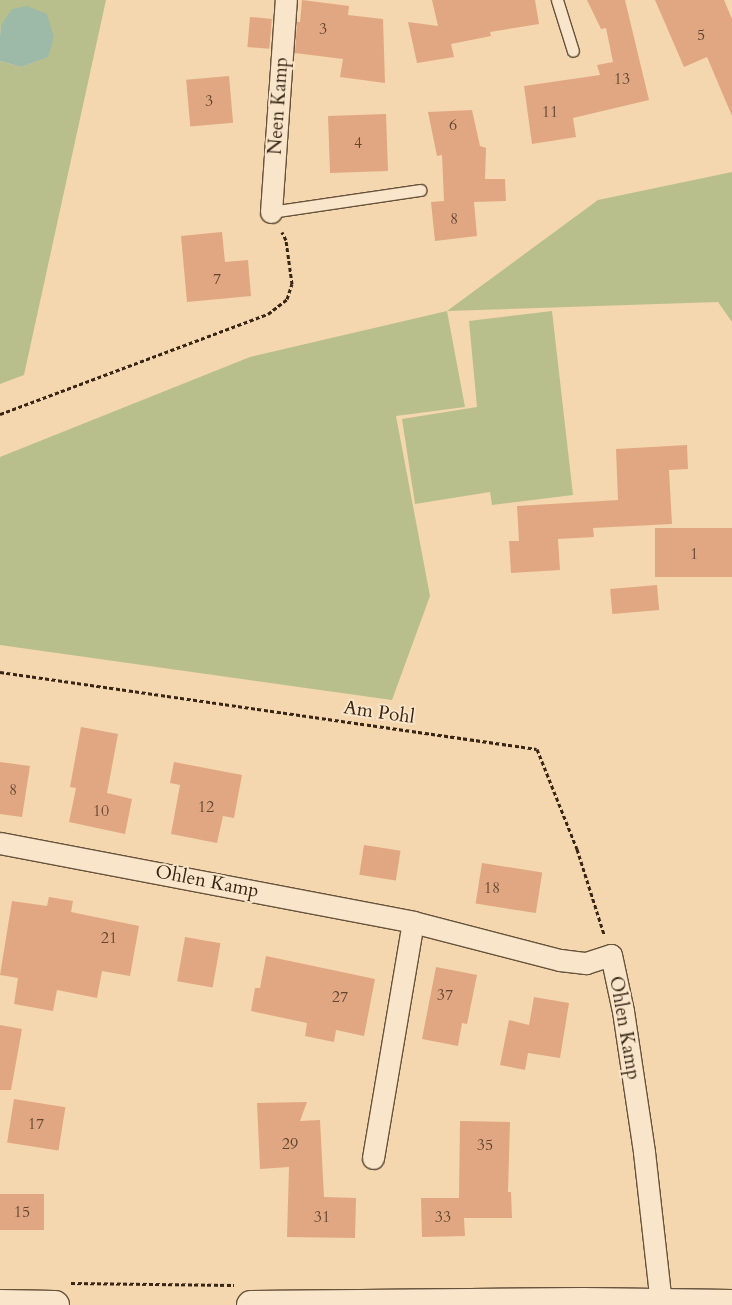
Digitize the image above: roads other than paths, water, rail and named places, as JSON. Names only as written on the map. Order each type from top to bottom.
[{"type":"street","name":"Neen Kamp","points":[[272,212],[286,0]]},
{"type":"street","name":"Ohlen Kamp","points":[[0,845],[413,922],[560,960],[586,963],[611,955],[623,1011],[644,1152],[661,1304]]},
{"type":"street","points":[[373,1158],[413,922]]},
{"type":"street","points":[[251,1305],[583,1302],[732,1304]]},
{"type":"street","points":[[0,1304],[56,1305]]},
{"type":"lane","points":[[557,0],[573,51]]},
{"type":"lane","points":[[272,212],[420,190]]}]
